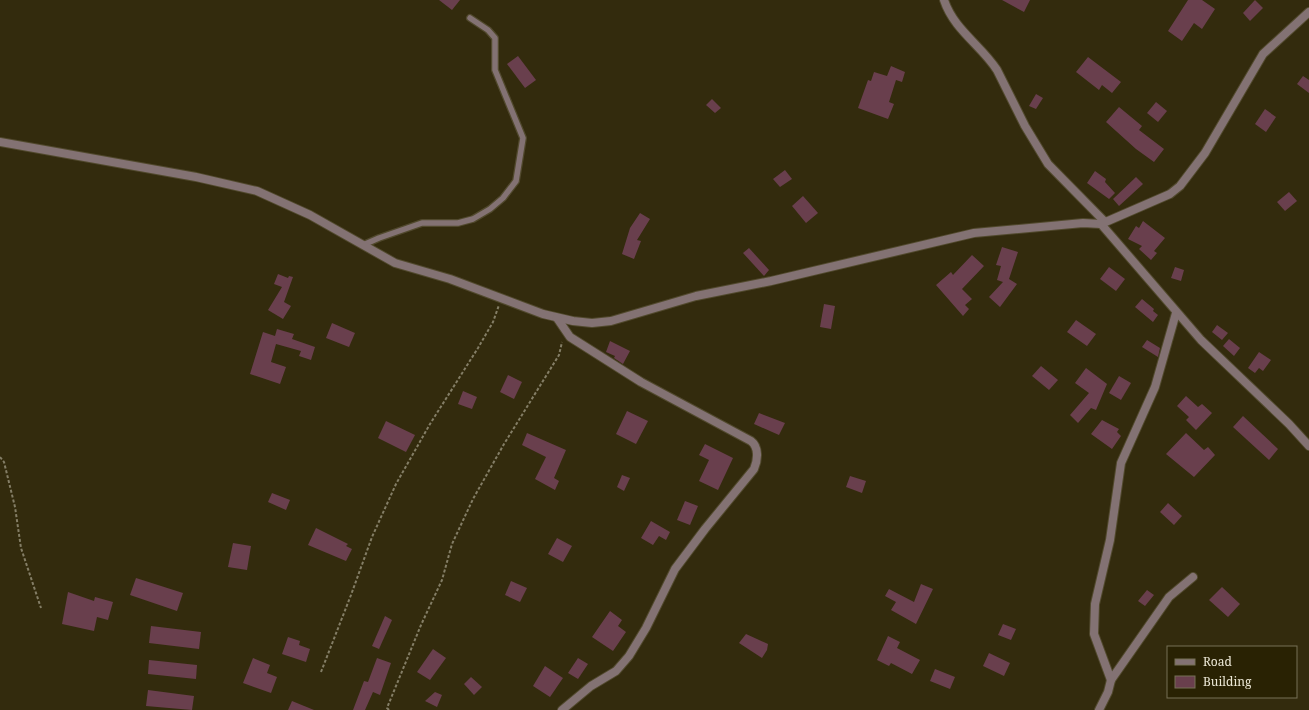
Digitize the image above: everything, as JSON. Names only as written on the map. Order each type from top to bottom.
[{"type":"street","points":[[944,0],[959,28],[992,61],[1025,126],[1048,164],[1076,190],[1176,313],[1200,340],[1289,424],[1309,446]]},
{"type":"street","points":[[0,142],[196,177],[250,189],[310,215],[395,263],[450,279],[556,318],[592,323],[612,321],[696,296],[772,281],[974,234],[1083,223],[1103,223],[1170,194],[1180,186],[1205,153],[1263,54],[1309,12]]},
{"type":"street","points":[[1111,680],[1094,634],[1095,604],[1110,540],[1121,463],[1155,387],[1176,313]]},
{"type":"street","points":[[556,318],[563,329],[570,336],[641,382],[751,441],[755,444],[756,448],[756,463],[750,474],[705,529],[675,569],[646,628],[629,656],[616,671],[592,686],[562,710]]},
{"type":"street","points":[[1099,710],[1108,692],[1111,680],[1169,597],[1193,577]]},
{"type":"lane","points":[[363,245],[422,223],[458,222],[473,219],[490,209],[503,198],[516,180],[523,138],[495,70],[495,38],[488,30],[470,18]]},
{"type":"path","points":[[321,672],[384,508],[430,424],[485,335],[501,299]]},
{"type":"path","points":[[389,710],[387,708],[442,580],[452,544],[473,499],[504,444],[558,355],[563,338],[563,329]]},
{"type":"path","points":[[0,457],[4,462],[15,507],[21,548],[40,608]]},
{"type":"building","points":[[439,0],[460,0],[452,10]]},
{"type":"building","points":[[1002,0],[1030,0],[1024,12]]},
{"type":"building","points":[[1188,0],[1202,0],[1215,9],[1202,29],[1194,23],[1182,41],[1168,31]]},
{"type":"building","points":[[1255,0],[1263,8],[1250,21],[1243,13]]},
{"type":"building","points":[[518,56],[536,80],[525,88],[507,64]]},
{"type":"building","points":[[1088,57],[1121,82],[1112,93],[1102,85],[1099,90],[1076,72]]},
{"type":"building","points":[[891,66],[905,72],[902,82],[896,80],[889,102],[894,104],[888,119],[858,108],[868,80],[871,81],[874,72],[887,76]]},
{"type":"building","points":[[1303,76],[1309,80],[1309,93],[1297,84]]},
{"type":"building","points":[[1036,94],[1043,98],[1036,109],[1029,106]]},
{"type":"building","points":[[712,99],[721,108],[715,113],[706,105]]},
{"type":"building","points":[[1156,102],[1167,111],[1158,122],[1147,113]]},
{"type":"building","points":[[1119,107],[1142,126],[1139,130],[1164,149],[1154,162],[1136,149],[1106,122]]},
{"type":"building","points":[[1265,109],[1276,117],[1266,132],[1255,124]]},
{"type":"building","points":[[785,170],[792,179],[780,187],[773,179]]},
{"type":"building","points":[[1095,171],[1106,179],[1105,182],[1115,193],[1109,199],[1087,183]]},
{"type":"building","points":[[1136,177],[1143,184],[1119,206],[1113,199]]},
{"type":"building","points":[[1289,192],[1297,201],[1285,211],[1277,202]]},
{"type":"building","points":[[803,196],[818,213],[806,223],[792,206]]},
{"type":"building","points":[[640,213],[650,219],[637,240],[641,241],[634,259],[622,254],[630,228]]},
{"type":"building","points":[[1143,221],[1165,238],[1154,251],[1157,253],[1151,260],[1139,249],[1142,246],[1128,239],[1136,226],[1139,228]]},
{"type":"building","points":[[1002,247],[1018,252],[1009,279],[1017,284],[1000,307],[989,297],[1003,282],[997,280],[1001,266],[996,265]]},
{"type":"building","points":[[749,248],[769,270],[764,276],[743,253]]},
{"type":"building","points":[[972,255],[984,266],[962,289],[972,299],[965,305],[969,309],[963,316],[936,285],[951,272],[953,275]]},
{"type":"building","points":[[1109,267],[1125,279],[1116,291],[1100,279]]},
{"type":"building","points":[[1175,267],[1184,270],[1181,281],[1171,278]]},
{"type":"building","points":[[278,274],[288,278],[289,276],[293,277],[284,302],[291,306],[283,319],[268,310],[282,287],[274,284]]},
{"type":"building","points":[[1142,299],[1154,309],[1153,311],[1158,315],[1153,322],[1135,307]]},
{"type":"building","points":[[824,304],[835,306],[831,329],[820,327]]},
{"type":"building","points":[[1076,320],[1096,334],[1087,346],[1067,332]]},
{"type":"building","points":[[332,323],[355,333],[349,347],[326,338]]},
{"type":"building","points":[[1217,325],[1228,333],[1222,340],[1212,332]]},
{"type":"building","points":[[277,329],[294,334],[292,339],[315,347],[311,360],[299,356],[301,351],[276,344],[271,362],[286,367],[280,384],[250,374],[263,332],[275,336]]},
{"type":"building","points":[[1229,339],[1240,348],[1234,356],[1223,346]]},
{"type":"building","points":[[1147,340],[1160,348],[1158,357],[1142,347]]},
{"type":"building","points":[[610,341],[630,351],[623,364],[614,358],[615,356],[606,352]]},
{"type":"building","points":[[1259,352],[1271,360],[1263,371],[1259,368],[1255,373],[1248,368]]},
{"type":"building","points":[[1041,366],[1058,380],[1049,390],[1032,376]]},
{"type":"building","points":[[1086,368],[1107,384],[1096,410],[1091,408],[1078,423],[1070,415],[1089,393],[1075,383]]},
{"type":"building","points":[[508,375],[522,382],[514,399],[500,392]]},
{"type":"building","points":[[1119,376],[1131,383],[1121,400],[1109,393]]},
{"type":"building","points":[[463,391],[477,397],[472,409],[458,404]]},
{"type":"building","points":[[1186,396],[1198,407],[1202,404],[1212,413],[1196,430],[1186,420],[1189,417],[1177,406]]},
{"type":"building","points":[[627,411],[648,421],[636,444],[616,434]]},
{"type":"building","points":[[759,413],[785,423],[779,435],[754,424]]},
{"type":"building","points":[[1243,416],[1278,449],[1269,460],[1233,427]]},
{"type":"building","points":[[1102,420],[1119,429],[1117,432],[1121,436],[1112,449],[1091,434]]},
{"type":"building","points":[[386,421],[415,435],[406,452],[378,438]]},
{"type":"building","points":[[527,433],[566,450],[554,478],[559,481],[555,490],[535,479],[546,457],[522,445]]},
{"type":"building","points":[[1186,433],[1204,450],[1208,447],[1215,455],[1194,477],[1166,454]]},
{"type":"building","points":[[705,444],[733,458],[718,490],[699,481],[709,460],[699,455]]},
{"type":"building","points":[[622,475],[630,478],[624,491],[617,487]]},
{"type":"building","points":[[850,476],[866,481],[862,493],[846,487]]},
{"type":"building","points":[[272,493],[290,500],[286,510],[268,502]]},
{"type":"building","points":[[685,501],[698,506],[690,525],[677,520]]},
{"type":"building","points":[[1168,503],[1182,516],[1174,525],[1160,512]]},
{"type":"building","points":[[651,521],[670,532],[666,540],[659,536],[653,545],[641,538]]},
{"type":"building","points":[[316,528],[348,544],[346,546],[352,549],[346,561],[308,545]]},
{"type":"building","points":[[557,538],[572,546],[563,562],[548,554]]},
{"type":"building","points":[[233,543],[251,546],[247,570],[228,567]]},
{"type":"building","points":[[136,578],[183,593],[177,611],[130,595]]},
{"type":"building","points":[[511,581],[527,588],[520,602],[505,595]]},
{"type":"building","points":[[921,584],[933,589],[916,624],[891,610],[896,602],[885,596],[889,589],[914,602]]},
{"type":"building","points":[[1222,587],[1240,604],[1228,617],[1209,600]]},
{"type":"building","points":[[1147,590],[1154,595],[1145,606],[1138,601]]},
{"type":"building","points":[[68,592],[94,601],[95,597],[113,602],[108,620],[97,617],[94,631],[62,624]]},
{"type":"building","points":[[610,611],[622,620],[618,626],[626,632],[613,651],[592,637]]},
{"type":"building","points":[[385,616],[392,620],[379,649],[372,646]]},
{"type":"building","points":[[1003,624],[1016,629],[1011,640],[998,635]]},
{"type":"building","points":[[151,626],[201,632],[199,649],[149,643]]},
{"type":"building","points":[[746,634],[768,644],[767,650],[762,658],[739,643]]},
{"type":"building","points":[[888,636],[900,642],[897,648],[920,660],[912,674],[891,663],[889,666],[877,660]]},
{"type":"building","points":[[288,637],[300,641],[299,645],[310,649],[306,662],[282,654]]},
{"type":"building","points":[[433,649],[446,658],[430,680],[417,672]]},
{"type":"building","points":[[989,653],[1010,663],[1004,676],[983,666]]},
{"type":"building","points":[[253,658],[270,665],[267,673],[277,677],[271,693],[243,683]]},
{"type":"building","points":[[377,658],[391,663],[380,695],[373,692],[365,710],[353,710],[364,681],[368,682]]},
{"type":"building","points":[[578,658],[588,664],[578,679],[568,673]]},
{"type":"building","points":[[149,660],[197,665],[196,679],[148,674]]},
{"type":"building","points":[[545,666],[563,678],[550,697],[533,686]]},
{"type":"building","points":[[935,669],[955,677],[950,689],[930,681]]},
{"type":"building","points":[[471,677],[482,687],[474,695],[464,684]]},
{"type":"building","points":[[148,690],[194,696],[192,710],[146,706]]},
{"type":"building","points":[[435,692],[442,695],[437,707],[425,701]]},
{"type":"building","points":[[292,701],[314,710],[288,710]]}]
